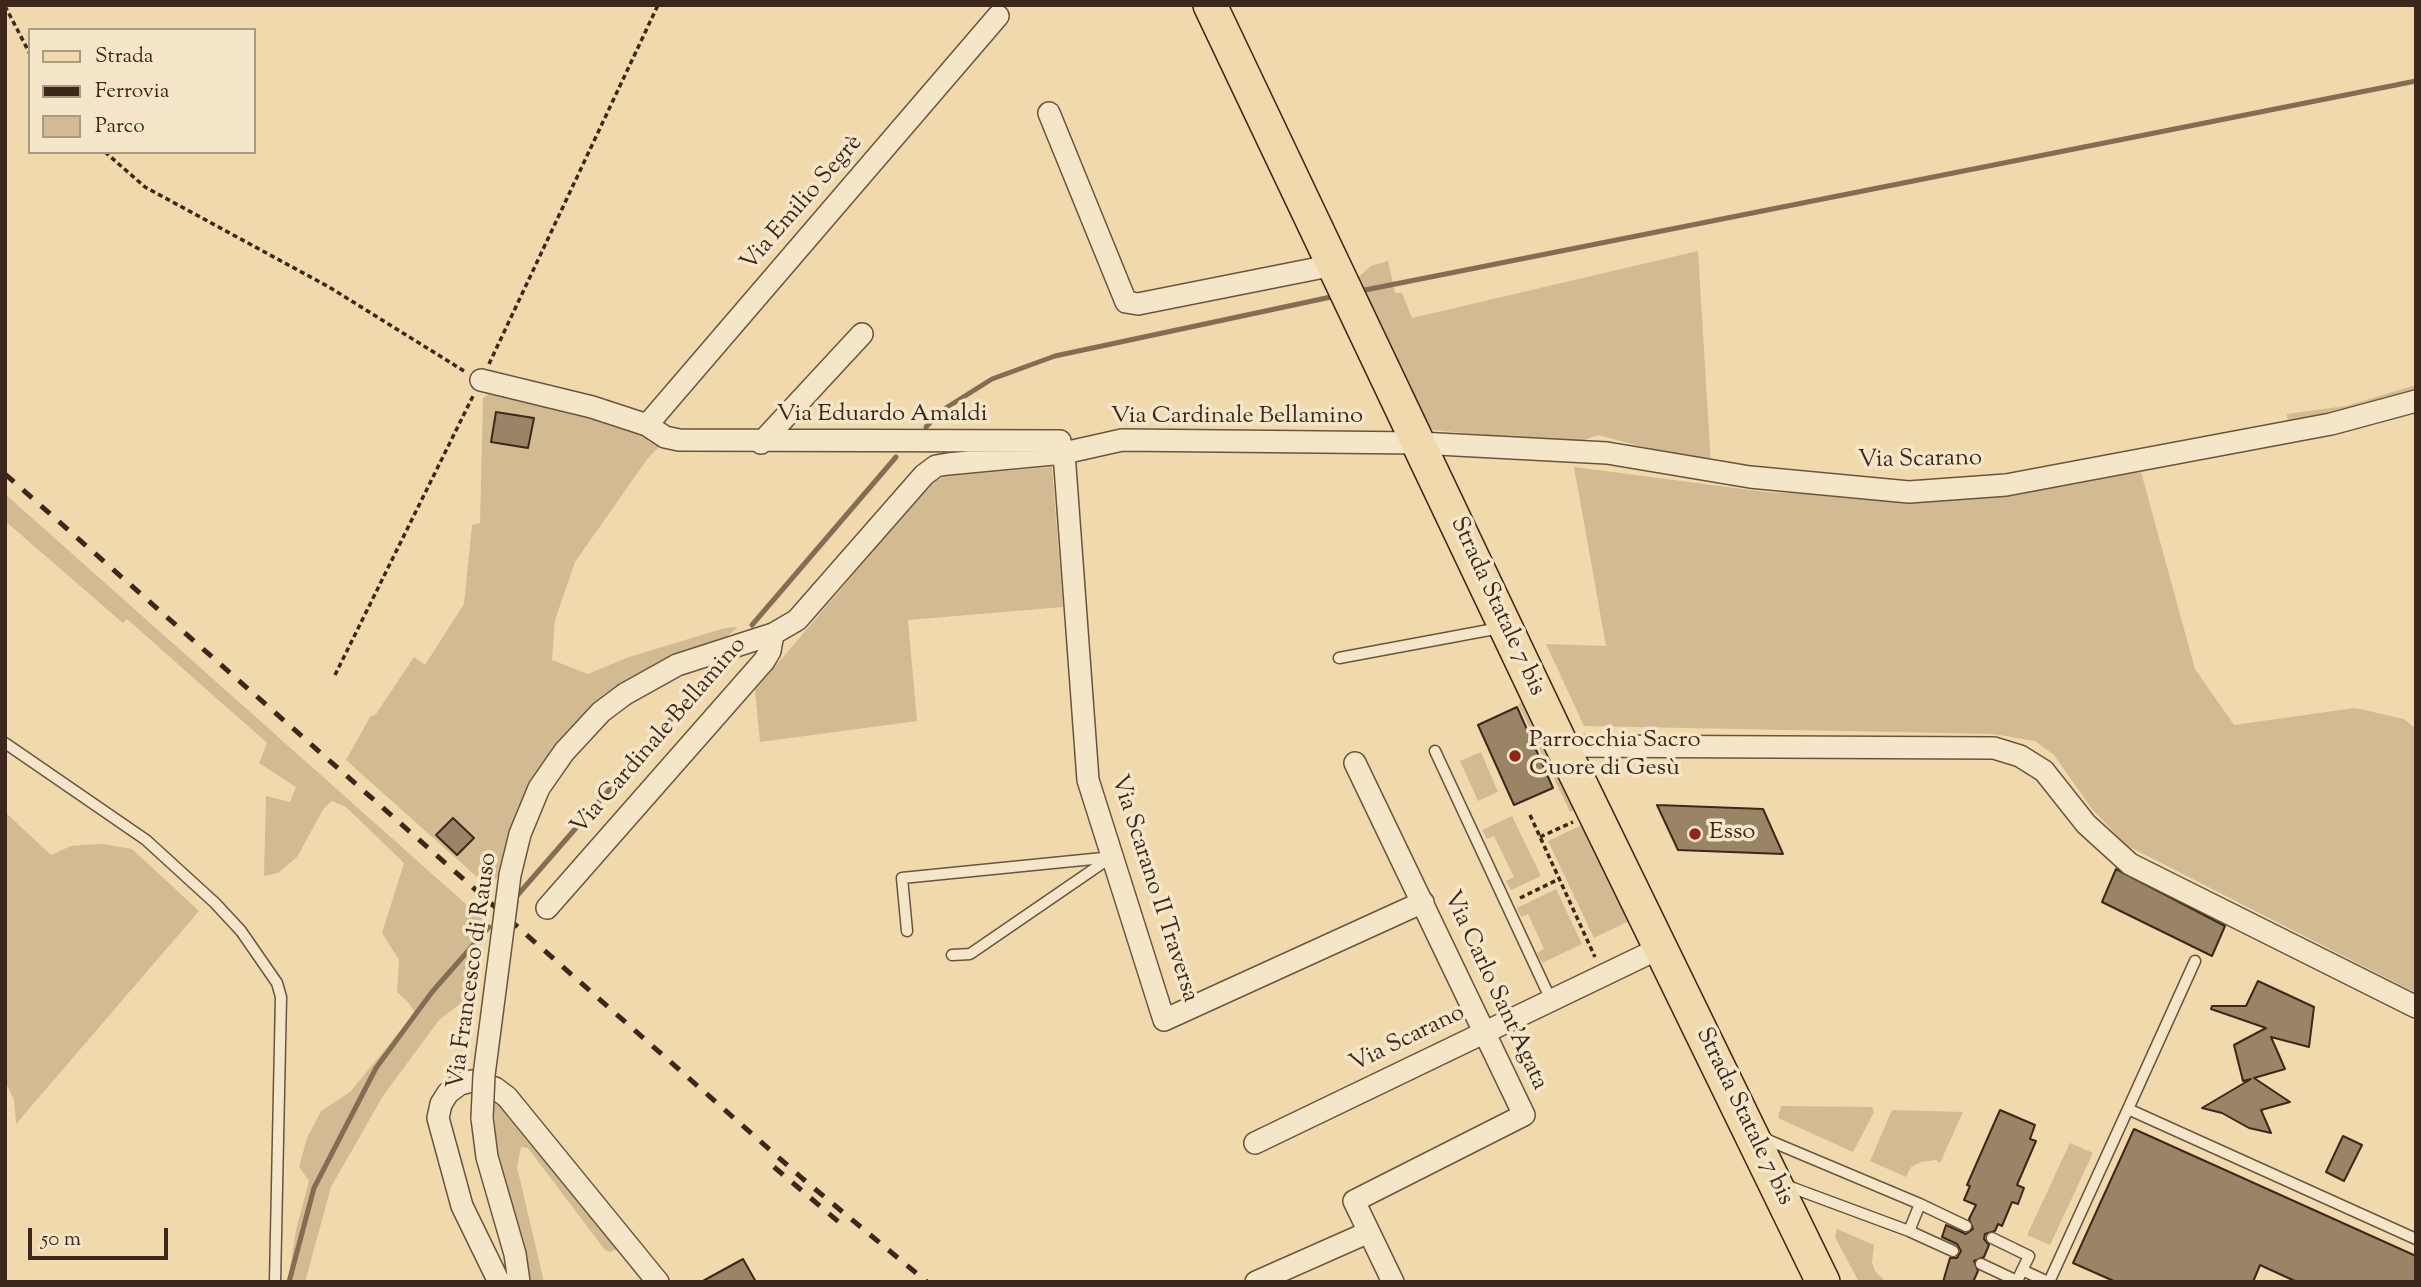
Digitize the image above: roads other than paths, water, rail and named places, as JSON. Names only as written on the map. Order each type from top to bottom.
[{"type":"main road","name":"Strada Statale 7 bis","points":[[1210,5],[1562,746],[1823,1282]]},
{"type":"street","name":"Via Emilio Segrè","points":[[647,425],[998,16]]},
{"type":"street","points":[[1049,113],[1126,302],[1138,304],[1334,265]]},
{"type":"street","points":[[761,443],[862,334]]},
{"type":"street","name":"Via Eduardo Amaldi","points":[[481,380],[592,407],[647,425],[665,437],[679,440],[761,443],[1122,440]]},
{"type":"street","name":"Via Scarano","points":[[1419,443],[1607,453],[1750,477],[1909,492],[2006,485],[2331,424],[2416,401]]},
{"type":"street","name":"Via Cardinale Bellamino","points":[[547,908],[764,661],[770,651],[773,634],[797,620],[809,608],[924,475],[936,466],[1064,453],[1122,440],[1419,443]]},
{"type":"street","name":"Via Scarano II Traversa","points":[[1064,453],[1088,780],[1164,1020],[1423,902]]},
{"type":"street","name":"Via Francesco di Rauso","points":[[519,1282],[515,1254],[487,1157],[482,1118],[484,1075],[510,875],[520,834],[539,788],[564,752],[601,712],[625,694],[677,665],[773,634]]},
{"type":"street","points":[[1562,746],[1994,748],[2020,756],[2043,771],[2086,824],[2130,864],[2416,1007]]},
{"type":"street","name":"Via Carlo Sant'Agata","points":[[1355,763],[1487,1031],[1524,1115],[1354,1201],[1393,1282]]},
{"type":"street","name":"Via Scarano","points":[[1255,1143],[1660,948]]},
{"type":"street","points":[[499,1282],[462,1206],[440,1126],[441,1104],[448,1093],[460,1084],[472,1081],[495,1088],[507,1097],[657,1282]]},
{"type":"street","points":[[1256,1282],[1369,1232]]},
{"type":"lane","points":[[1339,658],[1506,627]]},
{"type":"lane","points":[[5,743],[146,840],[233,922],[277,983],[281,998],[275,1282]]},
{"type":"lane","points":[[1435,751],[1551,1000]]},
{"type":"lane","points":[[907,931],[902,878],[1113,857]]},
{"type":"lane","points":[[952,955],[970,954],[1113,857]]},
{"type":"lane","points":[[2022,1270],[2049,1282],[2195,961]]},
{"type":"lane","points":[[2128,1109],[2416,1239]]},
{"type":"lane","points":[[1751,1133],[1966,1226]]},
{"type":"lane","points":[[1776,1182],[1909,1231],[1953,1251]]},
{"type":"lane","points":[[1909,1231],[1920,1205]]},
{"type":"lane","points":[[1981,1264],[2017,1281],[2029,1256],[1992,1238]]},
{"type":"waterway","points":[[1365,290],[2416,81]]},
{"type":"waterway","points":[[926,427],[941,411],[992,379],[1055,356],[1331,297]]},
{"type":"waterway","points":[[752,625],[896,457]]},
{"type":"waterway","points":[[515,898],[718,665]]},
{"type":"waterway","points":[[289,1282],[314,1188],[376,1068],[432,992],[489,927]]},
{"type":"railway","points":[[5,474],[803,1179],[927,1282]]},
{"type":"railway","points":[[774,1167],[846,1228]]},
{"type":"place","name":"Parrocchia Sacro Cuore di Gesù","points":[[1515,756]]},
{"type":"place","name":"Esso","points":[[1695,834]]}]
